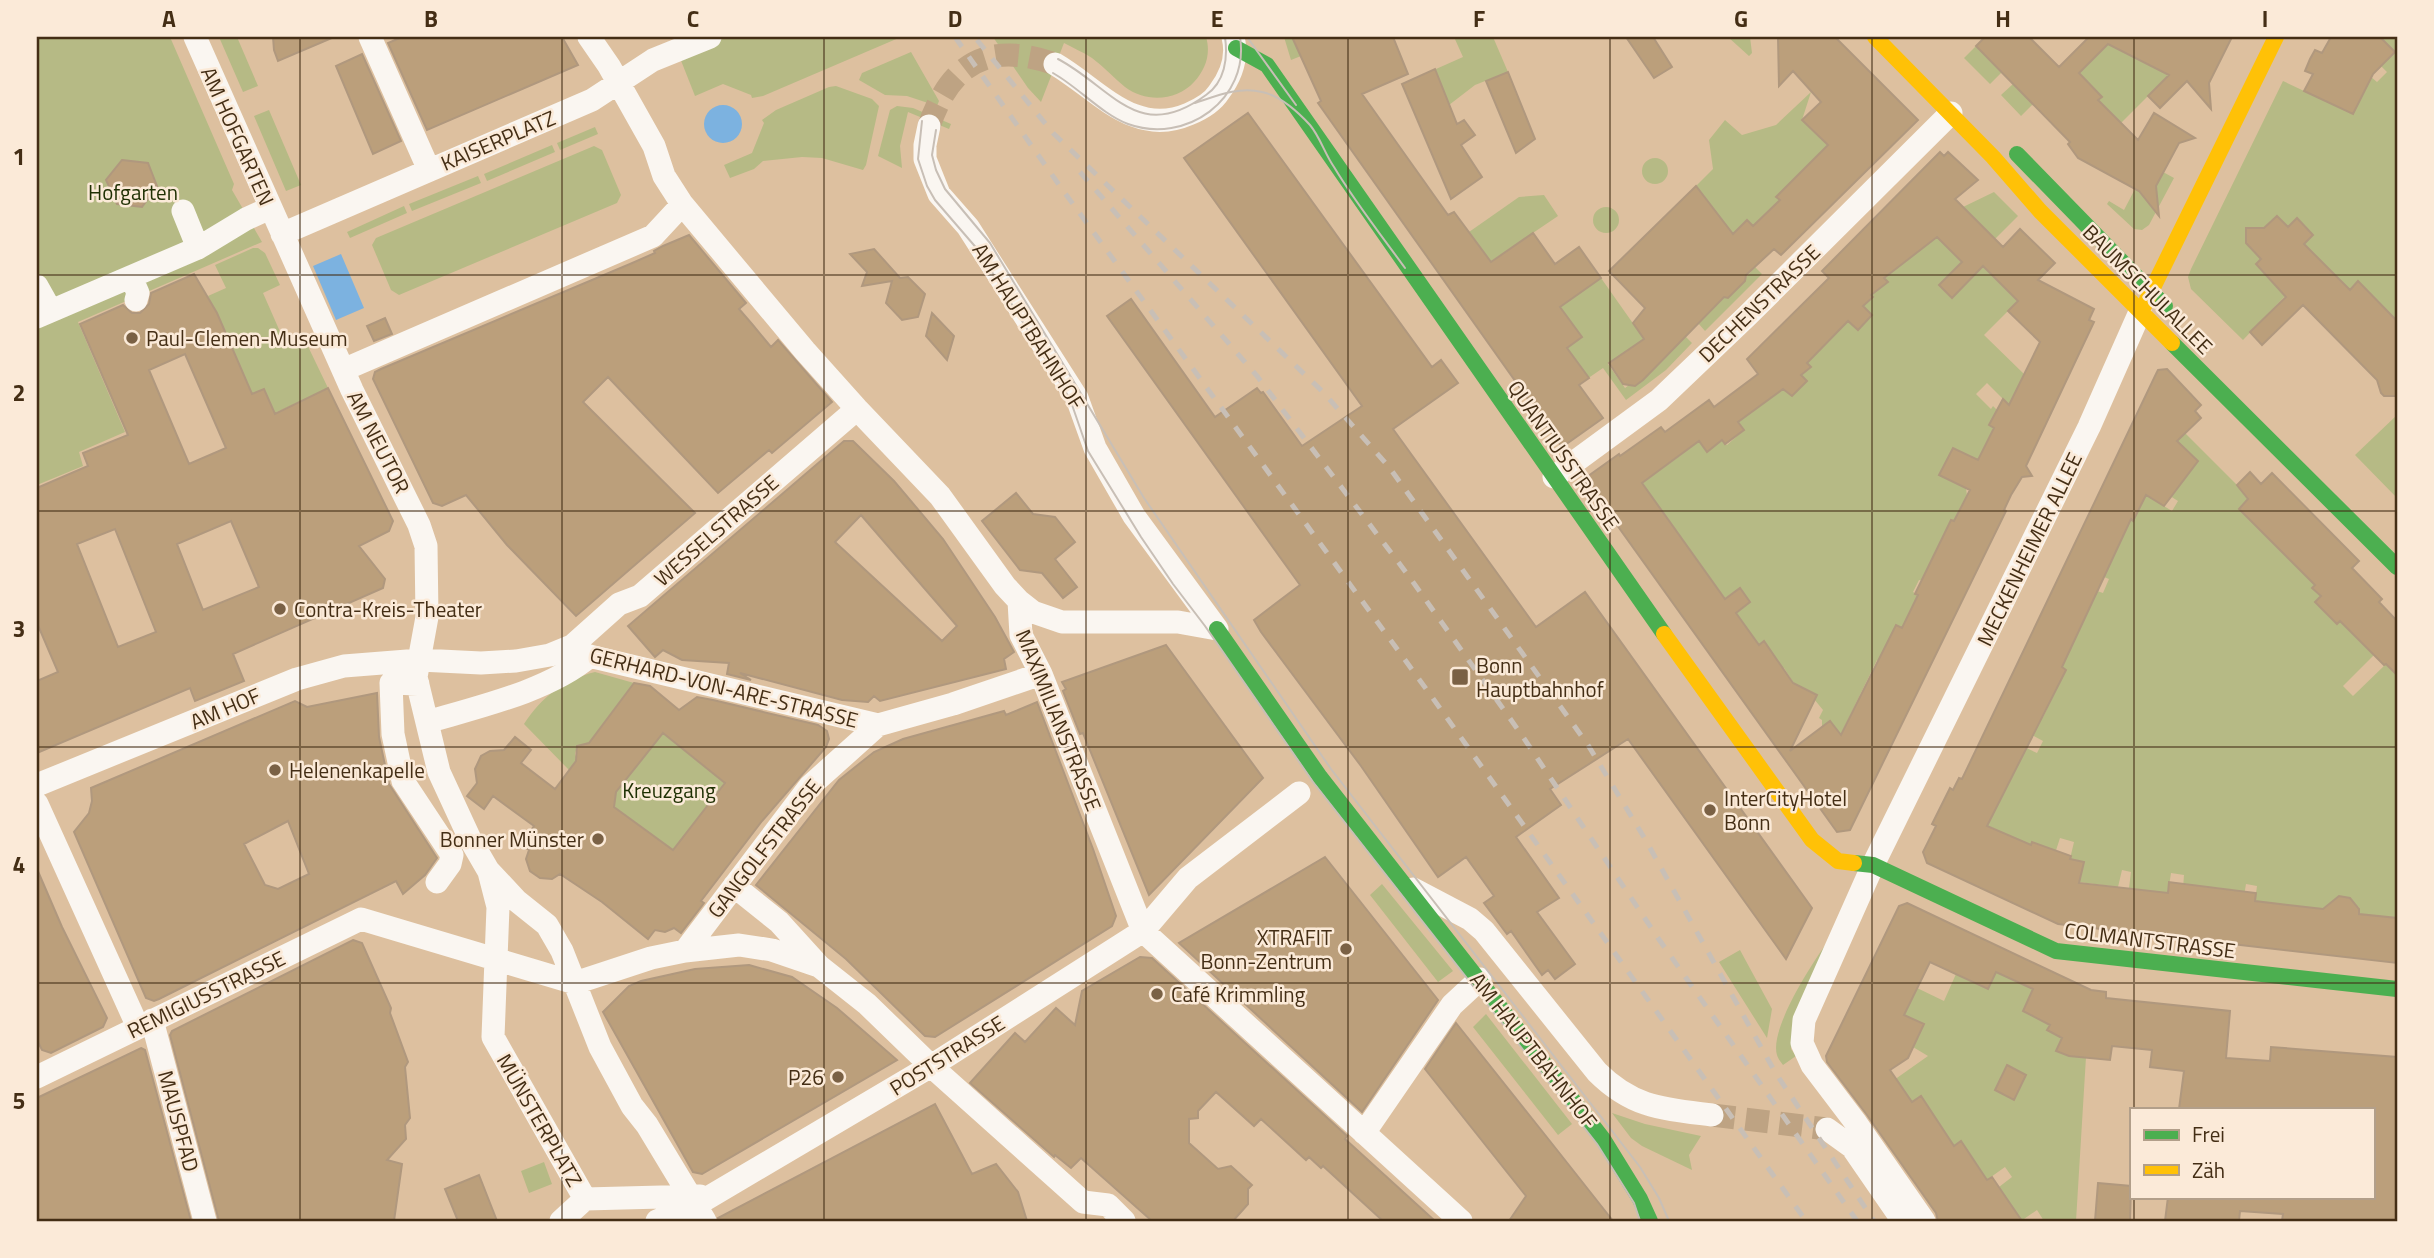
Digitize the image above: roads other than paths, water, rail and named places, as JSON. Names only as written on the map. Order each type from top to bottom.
[{"type":"street","name":"AM HOFGARTEN","points":[[195,37],[282,234]]},
{"type":"street","points":[[370,37],[429,170]]},
{"type":"street","name":"MAXIMILIANSTRASSE","points":[[589,37],[654,146],[664,176],[682,204],[857,409],[940,496],[1005,586],[1019,601],[1021,635],[1041,674],[1143,931],[1461,1221]]},
{"type":"street","name":"KAISERPLATZ","points":[[282,234],[592,100],[653,60],[710,37]]},
{"type":"street","name":"BAUMSCHULALLEE","points":[[1875,37],[1993,157],[2040,211],[2397,567]]},
{"type":"street","name":"MECKENHEIMER ALLEE","points":[[1924,1221],[1812,1065],[1802,1043],[1804,1020],[1873,865],[2089,428],[2140,312],[2276,37]]},
{"type":"street","points":[[1055,64],[1118,109],[1136,118],[1159,121],[1181,118],[1203,108],[1217,96],[1231,74],[1234,42]]},
{"type":"street","name":"QUANTIUSSTRASSE","points":[[1234,42],[1267,65],[1554,477],[1812,840],[1838,861],[1873,865]]},
{"type":"street","name":"DECHENSTRASSE","points":[[1554,477],[1659,400],[1951,113]]},
{"type":"street","name":"AM HAUPTBAHNHOF","points":[[929,125],[925,159],[939,194],[968,227],[1077,398],[1095,449],[1134,516],[1320,777],[1603,1139],[1640,1199],[1650,1221]]},
{"type":"street","name":"BAUMSCHULALLEE","points":[[2002,138],[2176,317]]},
{"type":"street","points":[[37,286],[44,314],[198,248],[270,208]]},
{"type":"street","points":[[343,370],[653,236],[678,208]]},
{"type":"street","points":[[183,211],[198,248]]},
{"type":"street","name":"AM NEUTOR","points":[[282,234],[343,370],[408,500],[426,547],[427,617],[416,677],[427,722]]},
{"type":"street","points":[[131,277],[138,293],[136,300]]},
{"type":"street","name":"WESSELSTRASSE","points":[[581,651],[620,604],[640,596],[857,409]]},
{"type":"street","points":[[1019,601],[1040,615],[1062,622],[1178,622],[1217,629]]},
{"type":"street","points":[[427,722],[514,697],[578,666],[581,651]]},
{"type":"street","name":"AM HOF","points":[[37,785],[297,679],[344,666],[420,660],[481,663],[516,661],[581,651]]},
{"type":"street","name":"GERHARD-VON-ARE-STRASSE","points":[[581,651],[878,725]]},
{"type":"street","name":"GANGOLFSTRASSE","points":[[685,951],[810,786],[878,725],[953,704],[1041,674]]},
{"type":"street","points":[[418,684],[391,683],[393,734],[403,781],[452,855],[450,864],[437,882]]},
{"type":"street","name":"MÜNSTERPLATZ","points":[[427,722],[439,772],[470,839],[488,870],[517,901],[547,925],[575,983],[600,1047],[632,1106],[699,1205]]},
{"type":"street","name":"MAUSPFAD","points":[[37,804],[145,1024],[205,1221]]},
{"type":"street","name":"POSTSTRASSE","points":[[699,1205],[931,1066],[1143,931],[1188,878],[1291,804]]},
{"type":"street","name":"COLMANTSTRASSE","points":[[1873,865],[2056,951],[2397,989]]},
{"type":"street","name":"MÜNSTERPLATZ","points":[[488,870],[498,907],[492,1037],[585,1199]]},
{"type":"street","points":[[734,886],[779,922],[820,966],[867,1004],[931,1066],[1083,1202],[1108,1205],[1114,1218]]},
{"type":"street","points":[[1171,897],[1202,886]]},
{"type":"street","name":"AM HAUPTBAHNHOF","points":[[1407,886],[1461,914],[1484,931],[1597,1072],[1613,1088],[1648,1105],[1712,1115]]},
{"type":"street","name":"REMIGIUSSTRASSE","points":[[37,1077],[368,921],[494,958]]},
{"type":"street","points":[[494,958],[575,983],[651,958],[739,945],[772,950],[820,966]]},
{"type":"street","points":[[1364,1133],[1447,1011],[1480,979]]},
{"type":"street","points":[[1827,1129],[1852,1147],[1903,1221]]},
{"type":"street","name":"MÜNSTERPLATZ","points":[[561,1221],[585,1199],[699,1205]]},
{"type":"street","points":[[657,1221],[699,1205]]},
{"type":"water","points":[[723,105],[736,111],[742,124],[736,137],[723,143],[710,137],[704,124],[710,111]]},
{"type":"water","points":[[341,254],[364,308],[336,320],[313,266]]},
{"type":"tunnel","points":[[929,126],[949,86],[961,72],[976,62],[1011,55],[1032,57],[1055,64]]},
{"type":"tunnel","points":[[1712,1115],[1827,1129]]},
{"type":"tram line","points":[[1058,59],[1127,107],[1162,115],[1182,109],[1212,90],[1224,69],[1225,37]]},
{"type":"tram line","points":[[1053,73],[1119,120],[1150,129],[1171,128],[1192,122],[1210,112],[1224,97],[1235,80],[1240,59],[1240,37]]},
{"type":"tram line","points":[[1247,37],[1296,105]]},
{"type":"tram line","points":[[1195,103],[1228,93],[1253,90],[1269,94],[1288,105],[1314,130],[1351,193],[1405,268]]},
{"type":"tram line","points":[[922,121],[918,159],[927,186],[935,200],[979,251],[1070,399],[1088,451],[1141,537],[1313,782],[1597,1144],[1634,1203],[1640,1221]]},
{"type":"tram line","points":[[936,130],[932,155],[945,189],[990,243],[1144,498],[1331,769],[1640,1167],[1669,1221]]},
{"type":"railway","points":[[955,37],[1062,189],[1432,697],[1806,1221]]},
{"type":"railway","points":[[977,40],[1053,133],[1323,392],[1389,467],[1588,745],[1645,839],[1775,1072],[1874,1221]]},
{"type":"railway","points":[[1080,172],[1257,376],[1408,575],[1857,1221]]},
{"type":"place","name":"Paul-Clemen-Museum","points":[[132,338]]},
{"type":"place","name":"Contra-Kreis-Theater","points":[[280,609]]},
{"type":"place","name":"Bonn Hauptbahnhof","points":[[1460,677]]},
{"type":"place","name":"Helenenkapelle","points":[[275,770]]},
{"type":"place","name":"InterCityHotel Bonn","points":[[1710,810]]},
{"type":"place","name":"Bonner Münster","points":[[598,839]]},
{"type":"place","name":"XTRAFIT Bonn-Zentrum","points":[[1346,949]]},
{"type":"place","name":"Café Krimmling","points":[[1157,994]]},
{"type":"place","name":"P26","points":[[838,1077]]},
{"type":"park label","name":"Hofgarten","points":[[133,192]]},
{"type":"park label","name":"Kreuzgang","points":[[669,790]]}]
